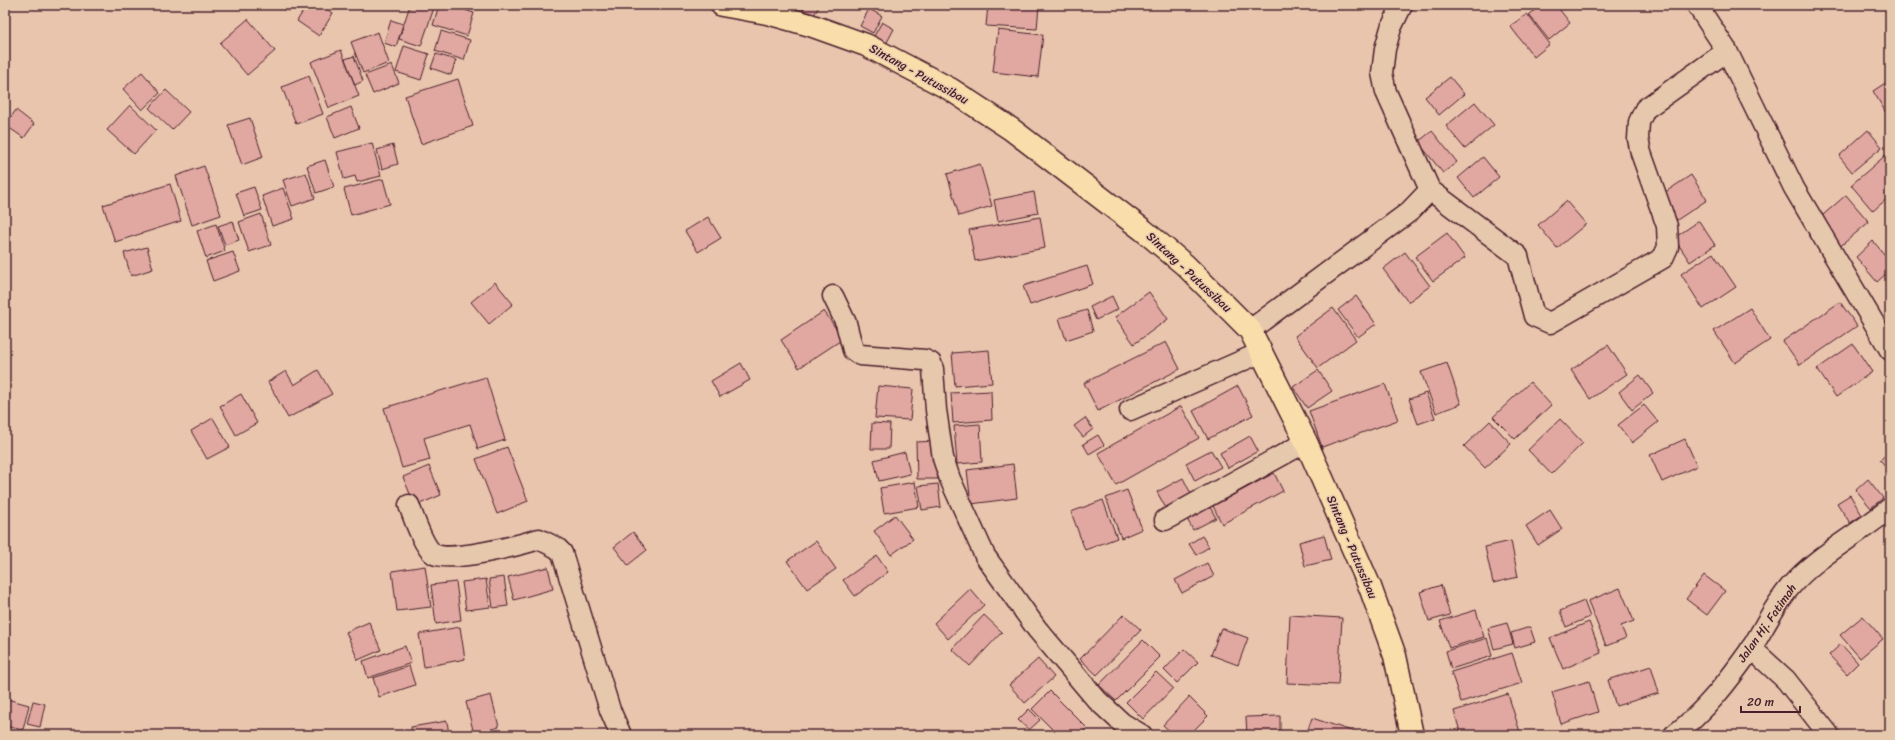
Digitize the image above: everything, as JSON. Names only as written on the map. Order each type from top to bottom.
[{"type":"highway","name":"Sintang - Putussibau","points":[[722,5],[767,13],[796,21],[866,45],[950,89],[1011,130],[1143,230],[1185,265],[1250,330],[1306,442],[1370,587],[1395,656],[1412,735]]},
{"type":"street","points":[[1402,5],[1391,28],[1385,48],[1382,73],[1386,92],[1430,190],[1518,256],[1534,316],[1550,323],[1663,258],[1668,247],[1667,226],[1641,153],[1638,139],[1639,122],[1645,109],[1727,51]]},
{"type":"street","points":[[1697,5],[1727,51],[1794,188],[1890,350]]},
{"type":"street","points":[[1250,330],[1409,212],[1430,190]]},
{"type":"street","points":[[834,296],[846,323],[853,350],[860,355],[925,360],[931,363],[934,369],[935,395],[943,458],[950,479],[985,556],[1037,629],[1097,700],[1122,723],[1142,735]]},
{"type":"street","points":[[1130,410],[1262,352]]},
{"type":"street","points":[[1164,520],[1306,442]]},
{"type":"street","points":[[409,505],[419,532],[433,554],[445,558],[514,547],[539,539],[557,548],[562,553],[610,710],[621,735]]},
{"type":"street","name":"Jalan Hj. Fatimah","points":[[1674,735],[1691,723],[1707,707],[1751,648],[1780,599],[1804,573],[1890,508]]},
{"type":"street","points":[[1751,648],[1786,680],[1830,735]]},
{"type":"building","points":[[278,5],[292,5],[289,11]]},
{"type":"building","points":[[307,5],[320,5],[333,13],[319,36],[297,21]]},
{"type":"building","points":[[410,5],[435,5],[421,46],[399,39]]},
{"type":"building","points":[[439,5],[450,5],[474,13],[467,36],[433,25]]},
{"type":"building","points":[[806,5],[820,5],[812,18],[802,11]]},
{"type":"building","points":[[988,5],[1039,5],[1037,29],[986,26]]},
{"type":"building","points":[[1541,5],[1556,5],[1570,23],[1549,40],[1529,15]]},
{"type":"building","points":[[869,9],[882,16],[873,33],[860,26]]},
{"type":"building","points":[[1527,14],[1550,44],[1534,57],[1510,26]]},
{"type":"building","points":[[248,19],[275,51],[247,75],[220,43]]},
{"type":"building","points":[[391,20],[403,24],[396,47],[384,43]]},
{"type":"building","points":[[882,22],[894,29],[886,44],[874,36]]},
{"type":"building","points":[[998,30],[1043,35],[1038,77],[993,72]]},
{"type":"building","points":[[441,31],[470,40],[464,60],[435,51]]},
{"type":"building","points":[[378,32],[389,63],[363,73],[351,42]]},
{"type":"building","points":[[404,46],[429,54],[421,80],[396,72]]},
{"type":"building","points":[[341,50],[359,96],[329,108],[311,62]]},
{"type":"building","points":[[436,54],[456,60],[451,75],[431,68]]},
{"type":"building","points":[[354,56],[363,81],[355,85],[345,59]]},
{"type":"building","points":[[392,65],[399,83],[373,94],[365,75]]},
{"type":"building","points":[[142,72],[160,93],[142,110],[123,89]]},
{"type":"building","points":[[309,76],[323,114],[296,124],[282,87]]},
{"type":"building","points":[[1450,77],[1464,94],[1439,115],[1425,97]]},
{"type":"building","points":[[458,79],[473,126],[421,144],[405,96]]},
{"type":"building","points":[[1890,80],[1890,114],[1888,116],[1873,91]]},
{"type":"building","points":[[166,90],[189,112],[172,130],[149,108]]},
{"type":"building","points":[[1475,102],[1494,125],[1465,149],[1446,126]]},
{"type":"building","points":[[130,105],[156,130],[134,154],[107,130]]},
{"type":"building","points":[[351,107],[359,128],[335,138],[327,117]]},
{"type":"building","points":[[16,110],[34,124],[24,138],[5,125]]},
{"type":"building","points":[[250,118],[263,157],[242,165],[228,125]]},
{"type":"building","points":[[1868,130],[1882,147],[1852,172],[1839,156]]},
{"type":"building","points":[[1432,131],[1457,162],[1443,173],[1418,142]]},
{"type":"building","points":[[372,143],[381,176],[357,182],[355,176],[344,179],[337,152]]},
{"type":"building","points":[[393,145],[398,164],[382,169],[377,150]]},
{"type":"building","points":[[1887,154],[1890,157],[1890,196],[1873,211],[1851,185]]},
{"type":"building","points":[[1483,157],[1499,177],[1474,198],[1458,178]]},
{"type":"building","points":[[325,160],[334,187],[316,193],[307,166]]},
{"type":"building","points":[[980,164],[992,206],[959,216],[947,174]]},
{"type":"building","points":[[204,166],[221,215],[192,225],[176,176]]},
{"type":"building","points":[[306,173],[315,198],[292,206],[283,180]]},
{"type":"building","points":[[1691,175],[1707,200],[1677,220],[1661,195]]},
{"type":"building","points":[[383,179],[390,204],[351,215],[344,189]]},
{"type":"building","points":[[170,184],[181,221],[115,242],[103,205]]},
{"type":"building","points":[[254,187],[262,210],[244,216],[236,193]]},
{"type":"building","points":[[283,188],[294,219],[272,226],[262,196]]},
{"type":"building","points":[[1034,192],[1038,213],[998,221],[994,200]]},
{"type":"building","points":[[1846,195],[1869,222],[1837,249],[1815,222]]},
{"type":"building","points":[[1566,201],[1586,224],[1557,248],[1538,225]]},
{"type":"building","points":[[261,214],[271,245],[249,252],[239,222]]},
{"type":"building","points":[[708,217],[721,238],[698,252],[685,231]]},
{"type":"building","points":[[1040,217],[1045,248],[975,261],[969,230]]},
{"type":"building","points":[[233,221],[239,240],[225,245],[218,226]]},
{"type":"building","points":[[1699,221],[1715,245],[1690,262],[1674,238]]},
{"type":"building","points":[[216,224],[225,251],[206,258],[197,231]]},
{"type":"building","points":[[1890,232],[1890,241],[1886,236]]},
{"type":"building","points":[[1447,233],[1465,258],[1433,281],[1415,257]]},
{"type":"building","points":[[1873,241],[1890,261],[1890,270],[1877,282],[1856,257]]},
{"type":"building","points":[[147,247],[153,269],[131,276],[124,253]]},
{"type":"building","points":[[233,252],[240,271],[213,281],[206,261]]},
{"type":"building","points":[[1405,252],[1430,286],[1408,302],[1383,269]]},
{"type":"building","points":[[1713,253],[1736,287],[1703,309],[1681,274]]},
{"type":"building","points":[[1087,266],[1093,284],[1030,305],[1023,286]]},
{"type":"building","points":[[495,282],[513,304],[489,324],[471,302]]},
{"type":"building","points":[[1149,292],[1168,319],[1134,344],[1115,317]]},
{"type":"building","points":[[1112,296],[1118,309],[1096,320],[1090,307]]},
{"type":"building","points":[[1356,296],[1376,324],[1358,337],[1338,310]]},
{"type":"building","points":[[1840,302],[1857,326],[1800,365],[1783,341]]},
{"type":"building","points":[[1333,308],[1356,340],[1318,368],[1295,336]]},
{"type":"building","points":[[1750,308],[1770,340],[1735,363],[1714,331]]},
{"type":"building","points":[[1087,310],[1093,331],[1066,340],[1059,318]]},
{"type":"building","points":[[824,311],[843,339],[799,368],[781,340]]},
{"type":"building","points":[[1166,342],[1180,369],[1098,411],[1084,383]]},
{"type":"building","points":[[1853,344],[1872,372],[1836,397],[1817,369]]},
{"type":"building","points":[[1608,345],[1627,374],[1590,399],[1571,370]]},
{"type":"building","points":[[989,350],[992,383],[955,386],[952,353]]},
{"type":"building","points":[[741,363],[750,380],[720,397],[711,381]]},
{"type":"building","points":[[1447,363],[1461,404],[1436,413],[1421,372]]},
{"type":"building","points":[[318,370],[332,394],[288,418],[268,382],[286,371],[294,385]]},
{"type":"building","points":[[1318,370],[1332,391],[1307,408],[1293,387]]},
{"type":"building","points":[[1640,375],[1653,393],[1632,410],[1619,392]]},
{"type":"building","points":[[486,377],[505,440],[478,449],[470,424],[424,438],[430,460],[402,468],[384,408]]},
{"type":"building","points":[[1530,382],[1551,405],[1515,439],[1493,417]]},
{"type":"building","points":[[1385,384],[1398,420],[1322,447],[1309,411]]},
{"type":"building","points":[[878,386],[913,389],[910,420],[875,418]]},
{"type":"building","points":[[1238,386],[1253,415],[1208,439],[1193,411]]},
{"type":"building","points":[[991,391],[992,420],[953,423],[951,393]]},
{"type":"building","points":[[1426,393],[1435,418],[1418,424],[1409,399]]},
{"type":"building","points":[[241,394],[257,423],[236,435],[220,406]]},
{"type":"building","points":[[1644,405],[1658,422],[1632,443],[1618,425]]},
{"type":"building","points":[[1181,406],[1199,438],[1116,485],[1098,453]]},
{"type":"building","points":[[213,418],[230,447],[207,459],[191,431]]},
{"type":"building","points":[[1085,418],[1093,429],[1083,437],[1074,426]]},
{"type":"building","points":[[1560,419],[1583,443],[1551,474],[1528,450]]},
{"type":"building","points":[[1490,421],[1511,444],[1485,468],[1464,446]]},
{"type":"building","points":[[872,423],[890,424],[889,449],[871,449]]},
{"type":"building","points":[[980,424],[982,462],[957,464],[954,426]]},
{"type":"building","points":[[1098,435],[1104,445],[1089,454],[1083,444]]},
{"type":"building","points":[[1250,436],[1258,451],[1228,468],[1220,453]]},
{"type":"building","points":[[1685,439],[1697,466],[1662,482],[1650,455]]},
{"type":"building","points":[[937,441],[938,479],[917,479],[916,442]]},
{"type":"building","points":[[507,447],[528,501],[497,514],[476,459]]},
{"type":"building","points":[[1211,450],[1221,467],[1195,481],[1186,463]]},
{"type":"building","points":[[1890,451],[1890,469],[1889,470],[1880,460]]},
{"type":"building","points":[[905,452],[910,474],[879,481],[874,460]]},
{"type":"building","points":[[1013,464],[1017,498],[971,504],[967,470]]},
{"type":"building","points":[[429,466],[441,495],[415,506],[403,477]]},
{"type":"building","points":[[1274,473],[1283,491],[1222,524],[1213,506]]},
{"type":"building","points":[[1183,478],[1193,498],[1168,512],[1157,492]]},
{"type":"building","points":[[1868,479],[1883,498],[1871,508],[1856,490]]},
{"type":"building","points":[[915,482],[919,507],[884,513],[880,488]]},
{"type":"building","points":[[938,484],[941,507],[922,510],[918,486]]},
{"type":"building","points":[[1127,490],[1142,529],[1121,538],[1106,498]]},
{"type":"building","points":[[1850,495],[1862,515],[1850,523],[1837,503]]},
{"type":"building","points":[[1103,500],[1117,538],[1085,550],[1071,512]]},
{"type":"building","points":[[1210,507],[1216,518],[1193,530],[1187,519]]},
{"type":"building","points":[[1550,510],[1562,529],[1538,545],[1526,526]]},
{"type":"building","points":[[895,515],[913,539],[891,555],[874,531]]},
{"type":"building","points":[[633,532],[647,550],[628,565],[614,547]]},
{"type":"building","points":[[1324,535],[1331,560],[1305,566],[1299,542]]},
{"type":"building","points":[[1202,536],[1209,547],[1196,555],[1189,544]]},
{"type":"building","points":[[816,541],[836,569],[807,589],[787,561]]},
{"type":"building","points":[[1511,541],[1518,577],[1493,583],[1485,547]]},
{"type":"building","points":[[877,556],[888,572],[855,596],[843,580]]},
{"type":"building","points":[[1207,563],[1214,576],[1182,593],[1175,580]]},
{"type":"building","points":[[425,566],[431,607],[397,611],[392,571]]},
{"type":"building","points":[[548,567],[553,589],[514,600],[508,577]]},
{"type":"building","points":[[1704,575],[1725,591],[1707,615],[1686,599]]},
{"type":"building","points":[[504,577],[508,606],[493,608],[489,579]]},
{"type":"building","points":[[486,579],[490,607],[466,610],[462,582]]},
{"type":"building","points":[[456,582],[461,620],[436,624],[431,585]]},
{"type":"building","points":[[1441,585],[1450,615],[1429,621],[1420,592]]},
{"type":"building","points":[[1620,588],[1634,621],[1621,626],[1626,638],[1606,646],[1588,601]]},
{"type":"building","points":[[970,589],[984,605],[948,639],[934,623]]},
{"type":"building","points":[[1584,601],[1590,617],[1566,627],[1560,611]]},
{"type":"building","points":[[1476,610],[1484,637],[1449,648],[1440,621]]},
{"type":"building","points":[[1124,614],[1141,630],[1097,675],[1080,659]]},
{"type":"building","points":[[984,615],[1002,632],[970,666],[952,649]]},
{"type":"building","points":[[1290,615],[1342,618],[1338,685],[1287,683]]},
{"type":"building","points":[[1863,616],[1883,639],[1860,658],[1840,635]]},
{"type":"building","points":[[369,622],[381,650],[358,660],[346,632]]},
{"type":"building","points":[[1589,622],[1601,653],[1563,669],[1550,638]]},
{"type":"building","points":[[1507,623],[1513,644],[1494,649],[1488,628]]},
{"type":"building","points":[[460,627],[465,659],[424,667],[419,634]]},
{"type":"building","points":[[1530,627],[1535,642],[1515,648],[1511,633]]},
{"type":"building","points":[[1221,628],[1248,638],[1238,665],[1211,655]]},
{"type":"building","points":[[1487,638],[1492,656],[1451,669],[1446,651]]},
{"type":"building","points":[[1143,640],[1160,657],[1116,701],[1099,685]]},
{"type":"building","points":[[1841,644],[1858,663],[1847,674],[1829,655]]},
{"type":"building","points":[[405,646],[411,663],[368,678],[363,661]]},
{"type":"building","points":[[1184,649],[1198,662],[1177,683],[1164,670]]},
{"type":"building","points":[[1512,653],[1522,683],[1461,702],[1451,672]]},
{"type":"building","points":[[1038,659],[1054,677],[1025,703],[1009,685]]},
{"type":"building","points":[[409,666],[415,685],[379,697],[373,678]]},
{"type":"building","points":[[1651,666],[1659,693],[1616,706],[1608,680]]},
{"type":"building","points":[[1156,672],[1173,688],[1143,719],[1126,702]]},
{"type":"building","points":[[1589,681],[1598,712],[1561,724],[1552,692]]},
{"type":"building","points":[[1050,691],[1087,728],[1080,735],[1058,735],[1032,709]]},
{"type":"building","points":[[1508,694],[1521,735],[1461,735],[1454,711]]},
{"type":"building","points":[[491,695],[499,727],[474,734],[466,702]]},
{"type":"building","points":[[1189,697],[1208,716],[1189,735],[1174,735],[1163,725]]},
{"type":"building","points":[[7,699],[29,705],[23,730],[5,726]]},
{"type":"building","points":[[33,701],[45,704],[40,727],[27,724]]},
{"type":"building","points":[[1029,709],[1040,720],[1029,730],[1018,720]]},
{"type":"building","points":[[1280,716],[1280,735],[1247,735],[1246,717]]},
{"type":"building","points":[[1312,718],[1364,735],[1306,735]]},
{"type":"building","points":[[447,721],[449,735],[412,735],[411,727]]}]
